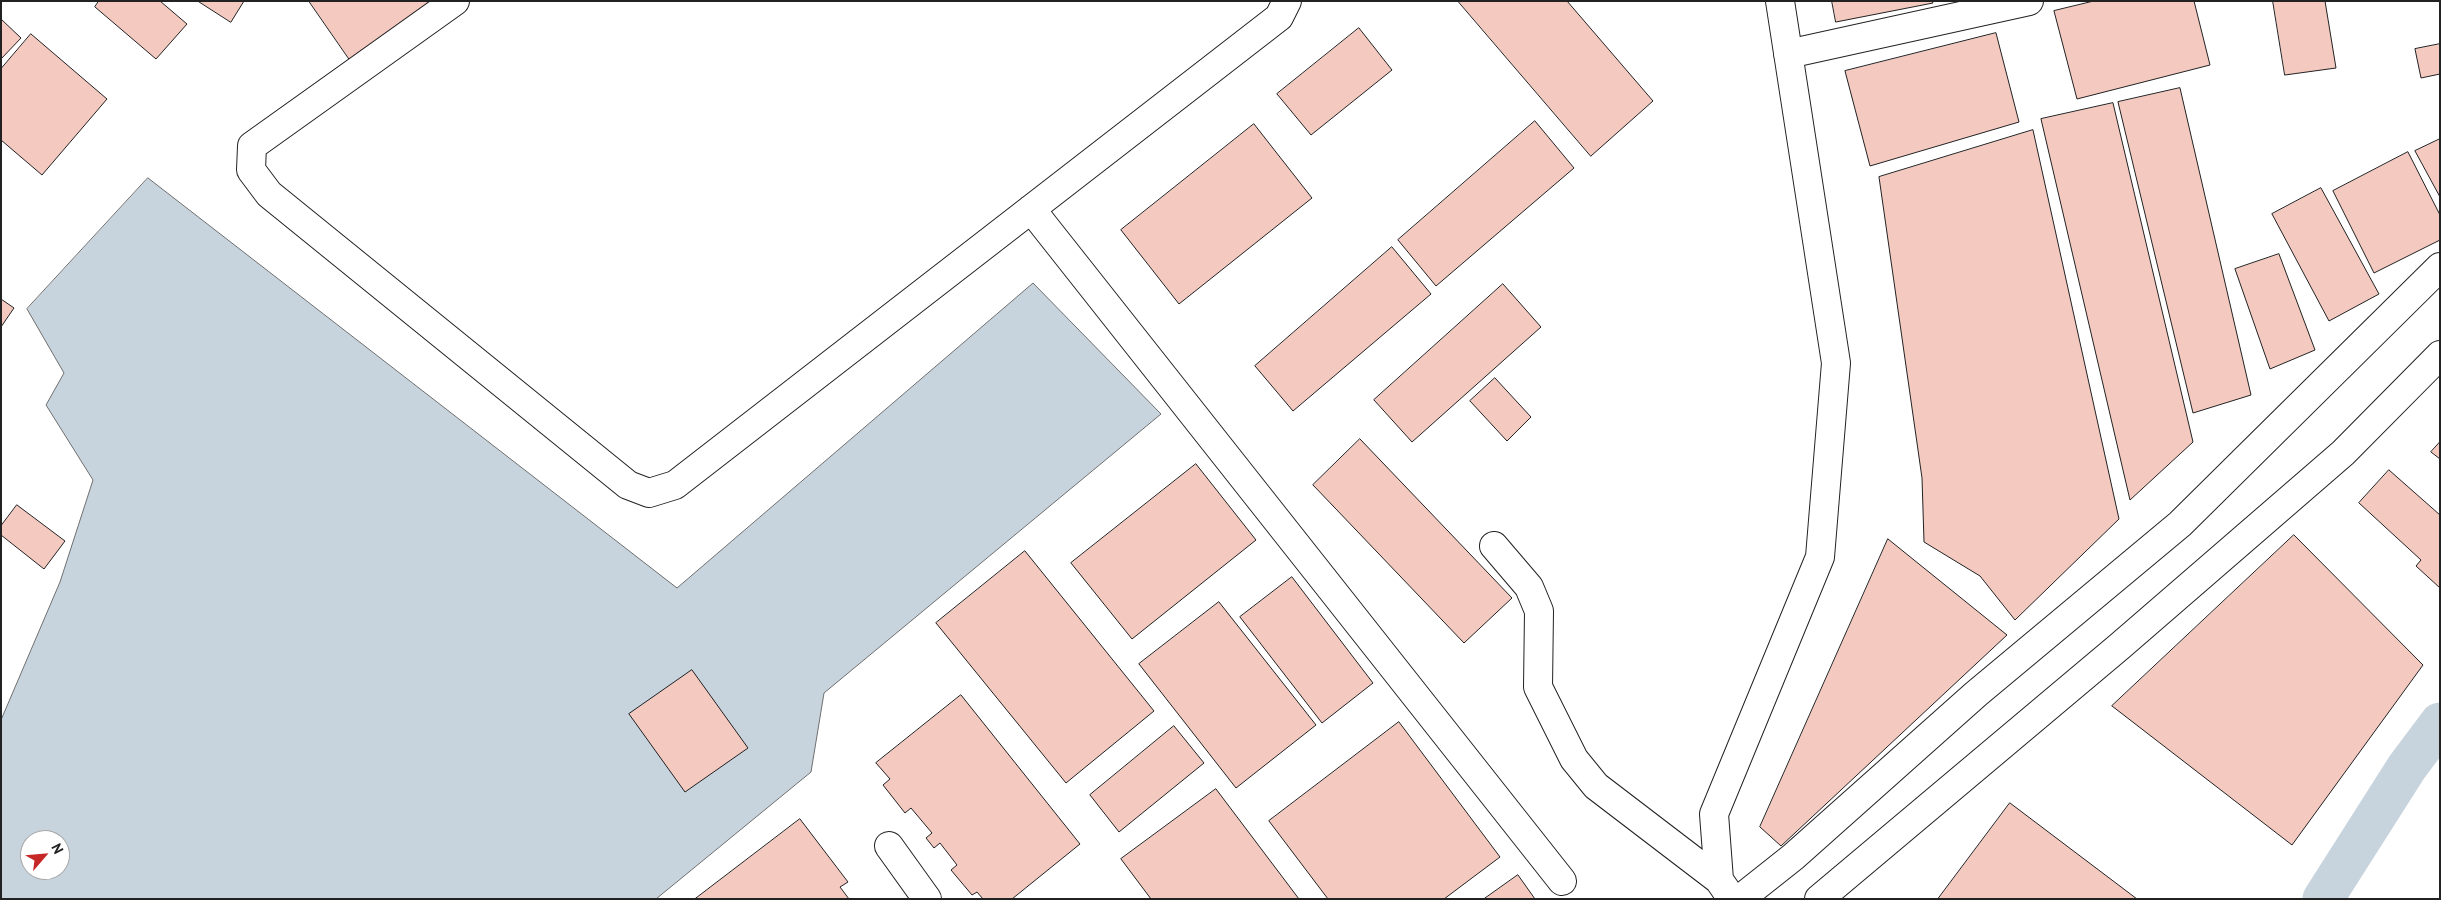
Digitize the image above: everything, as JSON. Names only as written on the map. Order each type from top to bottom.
[{"type":"main road","points":[[455,1],[252,146],[251,170],[269,194],[628,485],[649,493],[675,485],[1280,17],[1287,1]]},
{"type":"main road","points":[[1726,890],[1714,814],[1820,557],[1836,362],[1780,1]]},
{"type":"main road","points":[[1788,54],[2030,1]]},
{"type":"main road","points":[[1031,209],[1562,880]]},
{"type":"main road","points":[[1740,899],[1793,857],[1976,694],[2180,524],[2440,267]]},
{"type":"main road","points":[[1819,899],[2120,646],[2336,459],[2440,355]]},
{"type":"main road","points":[[1494,546],[1529,587],[1539,611],[1538,687],[1574,758],[1596,786],[1726,890]]},
{"type":"main road","points":[[889,846],[927,899]]},
{"type":"shaded area","points":[[148,178],[677,588],[1033,283],[1161,414],[824,693],[811,772],[656,899],[1,899],[1,720],[60,582],[93,480],[46,405],[64,373],[27,309]]},
{"type":"building","points":[[99,1],[160,1],[187,24],[156,59],[95,7]]},
{"type":"building","points":[[198,1],[244,1],[231,22]]},
{"type":"building","points":[[309,1],[435,1],[350,60]]},
{"type":"building","points":[[1458,1],[1567,1],[1653,101],[1591,156]]},
{"type":"building","points":[[1832,1],[1932,1],[1933,3],[1836,22]]},
{"type":"building","points":[[2094,1],[2194,1],[2210,65],[2077,99],[2054,11]]},
{"type":"building","points":[[2273,1],[2325,1],[2336,68],[2285,75]]},
{"type":"building","points":[[1,19],[21,38],[1,59]]},
{"type":"building","points":[[1359,28],[1392,70],[1311,135],[1277,94]]},
{"type":"building","points":[[1996,33],[2019,122],[1870,166],[1845,71]]},
{"type":"building","points":[[31,34],[107,99],[42,175],[1,140],[1,69]]},
{"type":"building","points":[[2440,44],[2440,74],[2421,78],[2415,49]]},
{"type":"building","points":[[2180,88],[2251,395],[2193,413],[2118,102]]},
{"type":"building","points":[[2113,103],[2193,442],[2130,500],[2041,119]]},
{"type":"building","points":[[1535,121],[1574,168],[1436,286],[1398,240]]},
{"type":"building","points":[[1254,124],[1312,198],[1179,304],[1121,230]]},
{"type":"building","points":[[2033,130],[2119,519],[2015,620],[1980,576],[1924,542],[1922,478],[1879,177]]},
{"type":"building","points":[[2440,139],[2440,197],[2415,151]]},
{"type":"building","points":[[2408,152],[2440,215],[2440,240],[2374,273],[2333,191]]},
{"type":"building","points":[[2321,188],[2379,294],[2329,321],[2272,214]]},
{"type":"building","points":[[1392,247],[1431,294],[1293,411],[1255,366]]},
{"type":"building","points":[[2279,254],[2315,350],[2270,369],[2235,269]]},
{"type":"building","points":[[1503,284],[1541,327],[1412,442],[1374,400]]},
{"type":"building","points":[[1,299],[14,308],[1,327]]},
{"type":"building","points":[[1495,378],[1531,417],[1507,441],[1470,401]]},
{"type":"building","points":[[1360,439],[1512,598],[1464,643],[1313,485]]},
{"type":"building","points":[[2440,442],[2440,459],[2431,452]]},
{"type":"building","points":[[1196,464],[1256,540],[1132,639],[1071,563]]},
{"type":"building","points":[[2389,470],[2440,515],[2440,588],[2416,566],[2421,560],[2359,503]]},
{"type":"building","points":[[17,505],[65,541],[44,569],[1,535],[1,526]]},
{"type":"building","points":[[2294,535],[2423,665],[2292,845],[2112,706]]},
{"type":"building","points":[[1888,539],[2007,635],[1781,846],[1760,827]]},
{"type":"building","points":[[1025,551],[1154,711],[1066,783],[936,623]]},
{"type":"building","points":[[1292,577],[1373,683],[1322,723],[1240,617]]},
{"type":"building","points":[[1219,602],[1316,725],[1236,788],[1139,664]]},
{"type":"building","points":[[692,670],[748,748],[685,792],[629,714]]},
{"type":"building","points":[[961,695],[1080,844],[1012,899],[983,899],[977,892],[972,895],[951,870],[957,865],[940,843],[934,848],[926,838],[932,833],[911,808],[905,813],[883,785],[890,779],[876,763]]},
{"type":"building","points":[[1399,722],[1500,857],[1444,899],[1328,899],[1269,821]]},
{"type":"building","points":[[1174,726],[1204,763],[1119,832],[1090,795]]},
{"type":"building","points":[[1216,789],[1299,899],[1151,899],[1121,859]]},
{"type":"building","points":[[2010,803],[2137,899],[1938,899]]},
{"type":"building","points":[[800,819],[848,882],[840,887],[849,899],[695,899]]},
{"type":"building","points":[[1518,875],[1535,899],[1484,899]]},
{"type":"waterway","points":[[2323,899],[2407,767],[2440,723]]}]
